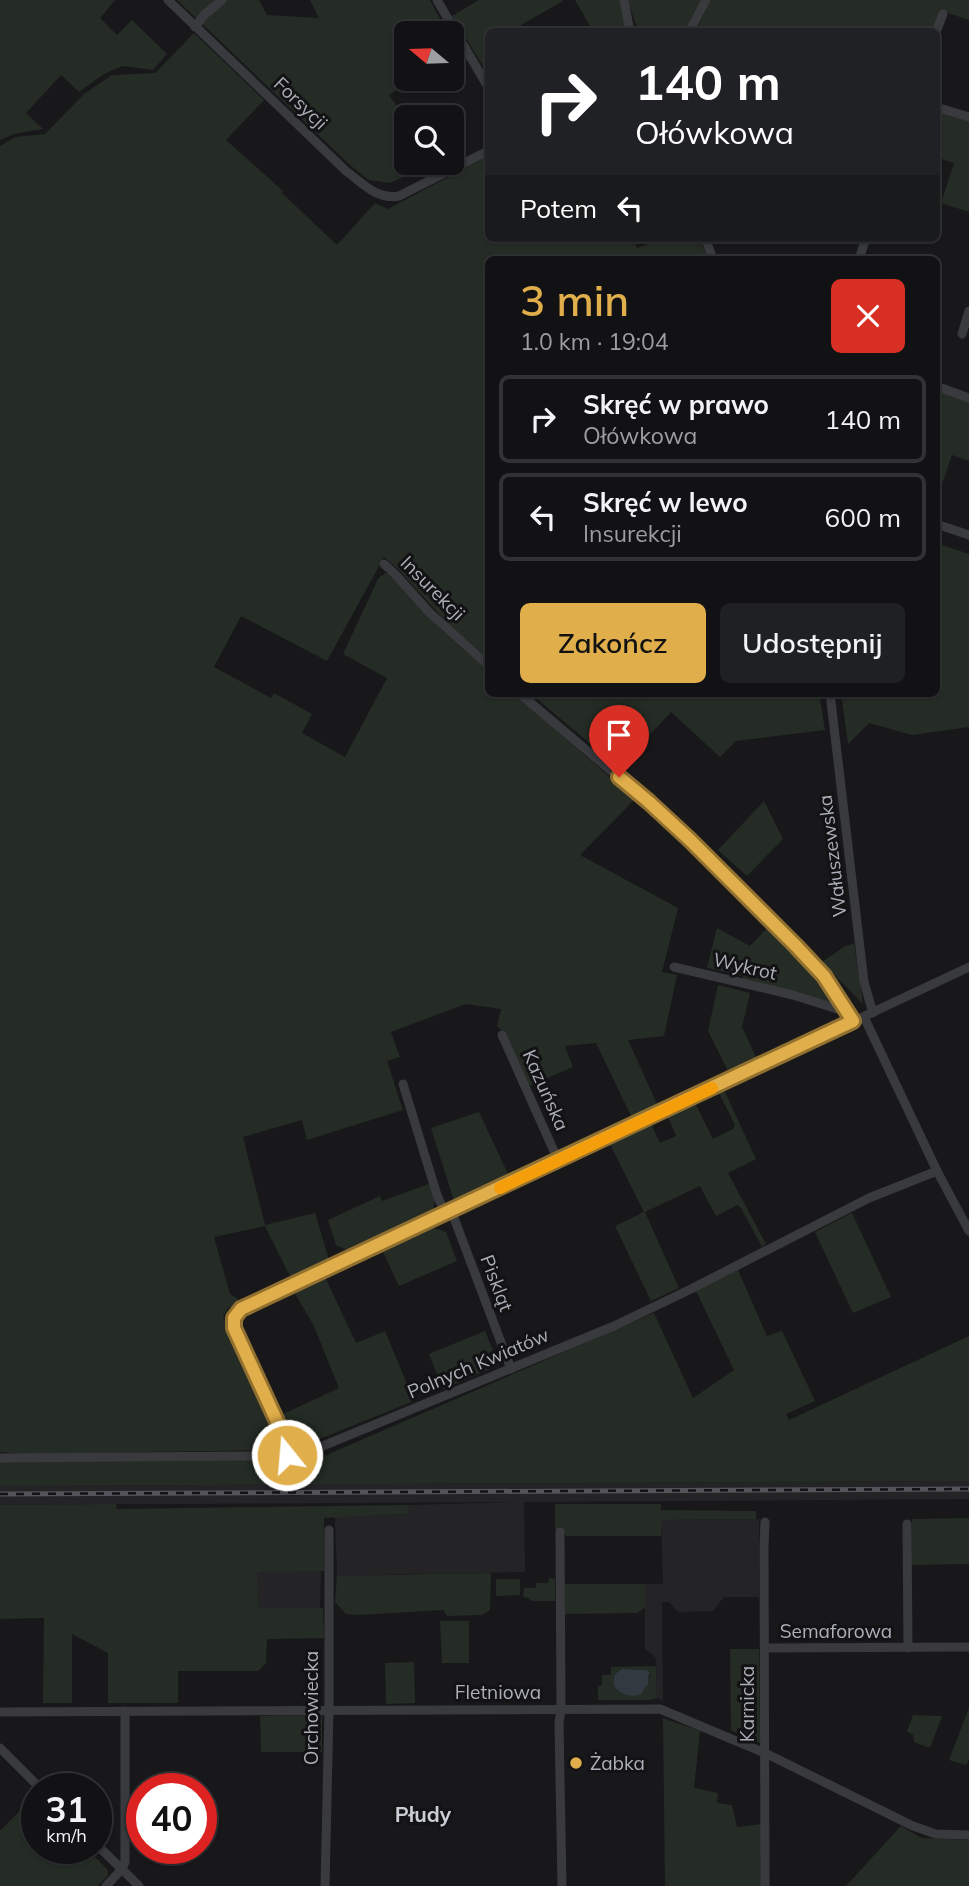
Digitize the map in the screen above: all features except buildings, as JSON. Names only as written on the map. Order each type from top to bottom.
[{"type":"street","name":"Forsycji","points":[[168,0],[346,171],[374,192],[387,197],[399,196],[485,153]]},
{"type":"street","points":[[195,27],[204,15],[222,0]]},
{"type":"street","points":[[437,0],[485,82]]},
{"type":"street","points":[[624,0],[630,28]]},
{"type":"street","points":[[691,28],[706,0]]},
{"type":"street","points":[[938,28],[943,14]]},
{"type":"street","points":[[940,108],[969,117]]},
{"type":"street","points":[[962,334],[969,311]]},
{"type":"street","points":[[940,387],[969,398]]},
{"type":"street","points":[[940,525],[969,536]]},
{"type":"street","name":"Insurekcji","points":[[384,564],[429,613],[485,663]]},
{"type":"street","points":[[524,697],[690,840],[824,976],[853,1021]]},
{"type":"street","name":"Wałuszewska","points":[[830,697],[868,1015],[937,1171],[969,1231]]},
{"type":"street","name":"Wykrot","points":[[674,967],[793,995],[847,1012]]},
{"type":"street","points":[[287,1455],[286,1441],[234,1328],[234,1318],[241,1309],[969,967]]},
{"type":"street","name":"Kazuńska","points":[[502,1035],[558,1160]]},
{"type":"street","name":"Piskląt","points":[[403,1084],[437,1195],[448,1212],[511,1368]]},
{"type":"street","name":"Polnych Kwiatów","points":[[0,1458],[246,1457],[287,1455],[325,1446],[614,1326],[869,1198],[937,1171]]},
{"type":"street","name":"Karnicka","points":[[765,1522],[765,1886]]},
{"type":"street","name":"Semaforowa","points":[[907,1524],[908,1648]]},
{"type":"street","name":"Orchowiecka","points":[[325,1886],[330,1710],[329,1530]]},
{"type":"street","points":[[560,1532],[562,1886]]},
{"type":"street","name":"Semaforowa","points":[[765,1648],[969,1647]]},
{"type":"street","name":"Fletniowa","points":[[0,1712],[660,1709],[765,1753],[913,1826],[936,1834],[969,1835]]},
{"type":"street","points":[[106,1886],[122,1870],[125,1862],[125,1711]]},
{"type":"street","points":[[0,1748],[25,1773]]},
{"type":"street","points":[[112,1860],[139,1886]]},
{"type":"shaded area","points":[[0,0],[115,0],[100,18],[117,35],[132,20],[167,54],[153,70],[122,66],[104,74],[79,92],[61,75],[26,113],[43,129],[14,134],[0,140]]},
{"type":"shaded area","points":[[177,0],[259,0],[267,15],[319,18],[310,0],[430,0],[441,21],[394,21],[395,91],[389,95],[396,105],[394,175],[408,175],[390,183],[369,180]]},
{"type":"shaded area","points":[[479,0],[563,1],[521,25],[522,28],[485,28],[485,69],[464,35],[464,21],[455,21],[452,16]]},
{"type":"shaded area","points":[[575,0],[621,0],[626,28],[591,28]]},
{"type":"shaded area","points":[[628,0],[703,0],[688,28],[637,28]]},
{"type":"shaded area","points":[[711,0],[969,0],[969,20],[942,11],[936,28],[697,28]]},
{"type":"shaded area","points":[[194,33],[264,100],[226,140],[283,191],[282,193],[337,245],[375,203],[388,209],[452,175],[464,175],[464,169],[485,158],[485,242],[634,242],[637,248],[654,242],[701,242],[707,256],[485,256],[485,655],[450,626],[384,557],[327,661],[241,616],[214,667],[271,698],[274,693],[312,714],[302,733],[345,757],[387,678],[343,654],[378,579],[385,573],[391,574],[441,629],[485,668],[485,697],[519,697],[635,799],[580,855],[678,908],[662,972],[677,975],[664,1036],[628,1040],[658,1106],[632,1118],[596,1043],[565,1046],[573,1067],[529,1086],[506,1036],[497,1026],[501,1009],[466,1004],[391,1032],[400,1057],[387,1061],[403,1110],[307,1140],[302,1120],[243,1137],[265,1225],[315,1213],[329,1260],[291,1278],[265,1226],[214,1237],[230,1294],[243,1302],[228,1308],[223,1317],[280,1442],[278,1450],[23,1454],[0,1452],[0,146],[15,137],[45,134],[84,94],[112,75],[155,73]]},
{"type":"shaded area","points":[[940,112],[969,121],[969,212],[941,203],[954,163],[940,158]]},
{"type":"shaded area","points":[[940,391],[969,401],[969,461],[952,455],[940,490]]},
{"type":"shaded area","points":[[940,544],[969,554],[969,727],[912,735],[869,723],[848,744],[842,697],[940,697]]},
{"type":"shaded area","points":[[535,697],[820,697],[825,730],[736,741],[720,757],[671,712],[619,768]]},
{"type":"shaded area","points":[[764,801],[783,839],[747,876],[718,850]]},
{"type":"shaded area","points":[[769,926],[835,1004],[742,982],[743,976],[707,968],[717,928],[750,946]]},
{"type":"shaded area","points":[[854,943],[863,1004],[822,962]]},
{"type":"shaded area","points":[[718,985],[750,993],[742,1027],[757,1059],[729,1073],[708,1031]]},
{"type":"shaded area","points":[[724,1090],[756,1159],[728,1173],[766,1244],[762,1247],[737,1205],[716,1216],[700,1186],[645,1212],[679,1288],[651,1301],[615,1226],[644,1212],[610,1144],[651,1124],[660,1143],[676,1136],[668,1117],[695,1103],[713,1139],[733,1129],[735,1125],[719,1093]]},
{"type":"shaded area","points":[[479,1112],[509,1176],[454,1201],[431,1128]]},
{"type":"shaded area","points":[[429,1184],[435,1202],[432,1213],[349,1251],[336,1245],[328,1220],[380,1196],[382,1201]]},
{"type":"shaded area","points":[[852,1213],[891,1297],[853,1313],[815,1232]]},
{"type":"shaded area","points":[[433,1228],[446,1232],[457,1261],[399,1286],[382,1250]]},
{"type":"shaded area","points":[[738,1270],[767,1336],[782,1331],[815,1401],[786,1414],[789,1420],[969,1336],[969,1481],[0,1486],[0,1461],[281,1460],[312,1452],[315,1460],[654,1313],[693,1398],[734,1370],[696,1291]]},
{"type":"shaded area","points":[[325,1277],[356,1343],[385,1331],[414,1401],[301,1444],[291,1435],[281,1415],[339,1388],[313,1324],[294,1292]]},
{"type":"shaded area","points":[[485,1331],[499,1365],[443,1389],[429,1354]]},
{"type":"shaded area","points":[[969,1481],[969,1499],[524,1502],[525,1572],[337,1576],[335,1517],[408,1514],[409,1505],[519,1502],[0,1505],[0,1486]]},
{"type":"shaded area","points":[[116,1504],[117,1509],[409,1505],[408,1514],[324,1518],[324,1571],[257,1572],[258,1608],[323,1608],[324,1638],[267,1639],[266,1663],[258,1671],[178,1671],[178,1703],[108,1703],[108,1653],[72,1634],[72,1703],[43,1703],[44,1618],[0,1619],[0,1505]]},
{"type":"shaded area","points":[[555,1504],[661,1504],[661,1510],[756,1511],[756,1519],[662,1520],[661,1536],[566,1536],[561,1529],[555,1529]]},
{"type":"shaded area","points":[[969,1518],[969,1564],[911,1565],[912,1519]]},
{"type":"shaded area","points":[[759,1519],[759,1597],[724,1597],[713,1611],[678,1612],[669,1602],[662,1602],[663,1701],[657,1698],[656,1658],[645,1649],[645,1584],[663,1584],[661,1520]]},
{"type":"shaded area","points":[[256,1571],[321,1571],[320,1608],[258,1608]]},
{"type":"shaded area","points":[[491,1573],[490,1610],[482,1615],[447,1616],[443,1610],[346,1614],[335,1602],[337,1576]]},
{"type":"shaded area","points":[[549,1578],[555,1579],[555,1601],[532,1601],[523,1597],[524,1588],[536,1588],[536,1583],[548,1583]]},
{"type":"shaded area","points":[[496,1579],[520,1579],[520,1595],[496,1596]]},
{"type":"shaded area","points":[[565,1584],[645,1584],[645,1608],[637,1613],[565,1614]]},
{"type":"shaded area","points":[[440,1621],[469,1621],[469,1663],[442,1663]]},
{"type":"shaded area","points":[[730,1649],[759,1649],[760,1743],[731,1730]]},
{"type":"shaded area","points":[[414,1662],[415,1703],[386,1704],[385,1663]]},
{"type":"shaded area","points":[[656,1666],[657,1698],[598,1700],[598,1686],[602,1685],[602,1675],[611,1675],[611,1667]],"holes":[[[622,1669],[646,1670],[650,1676],[644,1691],[616,1672]]]},
{"type":"shaded area","points":[[622,1669],[649,1672],[648,1684],[641,1694],[626,1695],[614,1686],[615,1676]]},
{"type":"shaded area","points":[[969,1708],[969,1759],[966,1765],[949,1760]]},
{"type":"shaded area","points":[[322,1715],[322,1752],[261,1752],[260,1716]]},
{"type":"shaded area","points":[[913,1715],[942,1716],[930,1748],[914,1742],[913,1735],[907,1731]]},
{"type":"shaded area","points":[[663,1718],[700,1731],[694,1788],[718,1793],[717,1803],[732,1805],[737,1827],[761,1824],[761,1886],[665,1886]]},
{"type":"shaded area","points":[[21,1809],[21,1864],[102,1864],[108,1875],[98,1886],[0,1886],[0,1831]]},
{"type":"shaded area","points":[[901,1826],[922,1838],[969,1840],[969,1886],[846,1886]]},
{"type":"railway","points":[[0,1494],[969,1489]]},
{"type":"slow traffic","points":[[500,1188],[712,1088]]},
{"type":"place","name":"Żabka","points":[[576,1763]]},
{"type":"district","name":"Płudy","points":[[423,1814]]},
{"type":"route","points":[[287,1455],[286,1441],[234,1328],[234,1318],[241,1309],[853,1021],[824,976],[796,946],[690,840],[619,777]]}]
